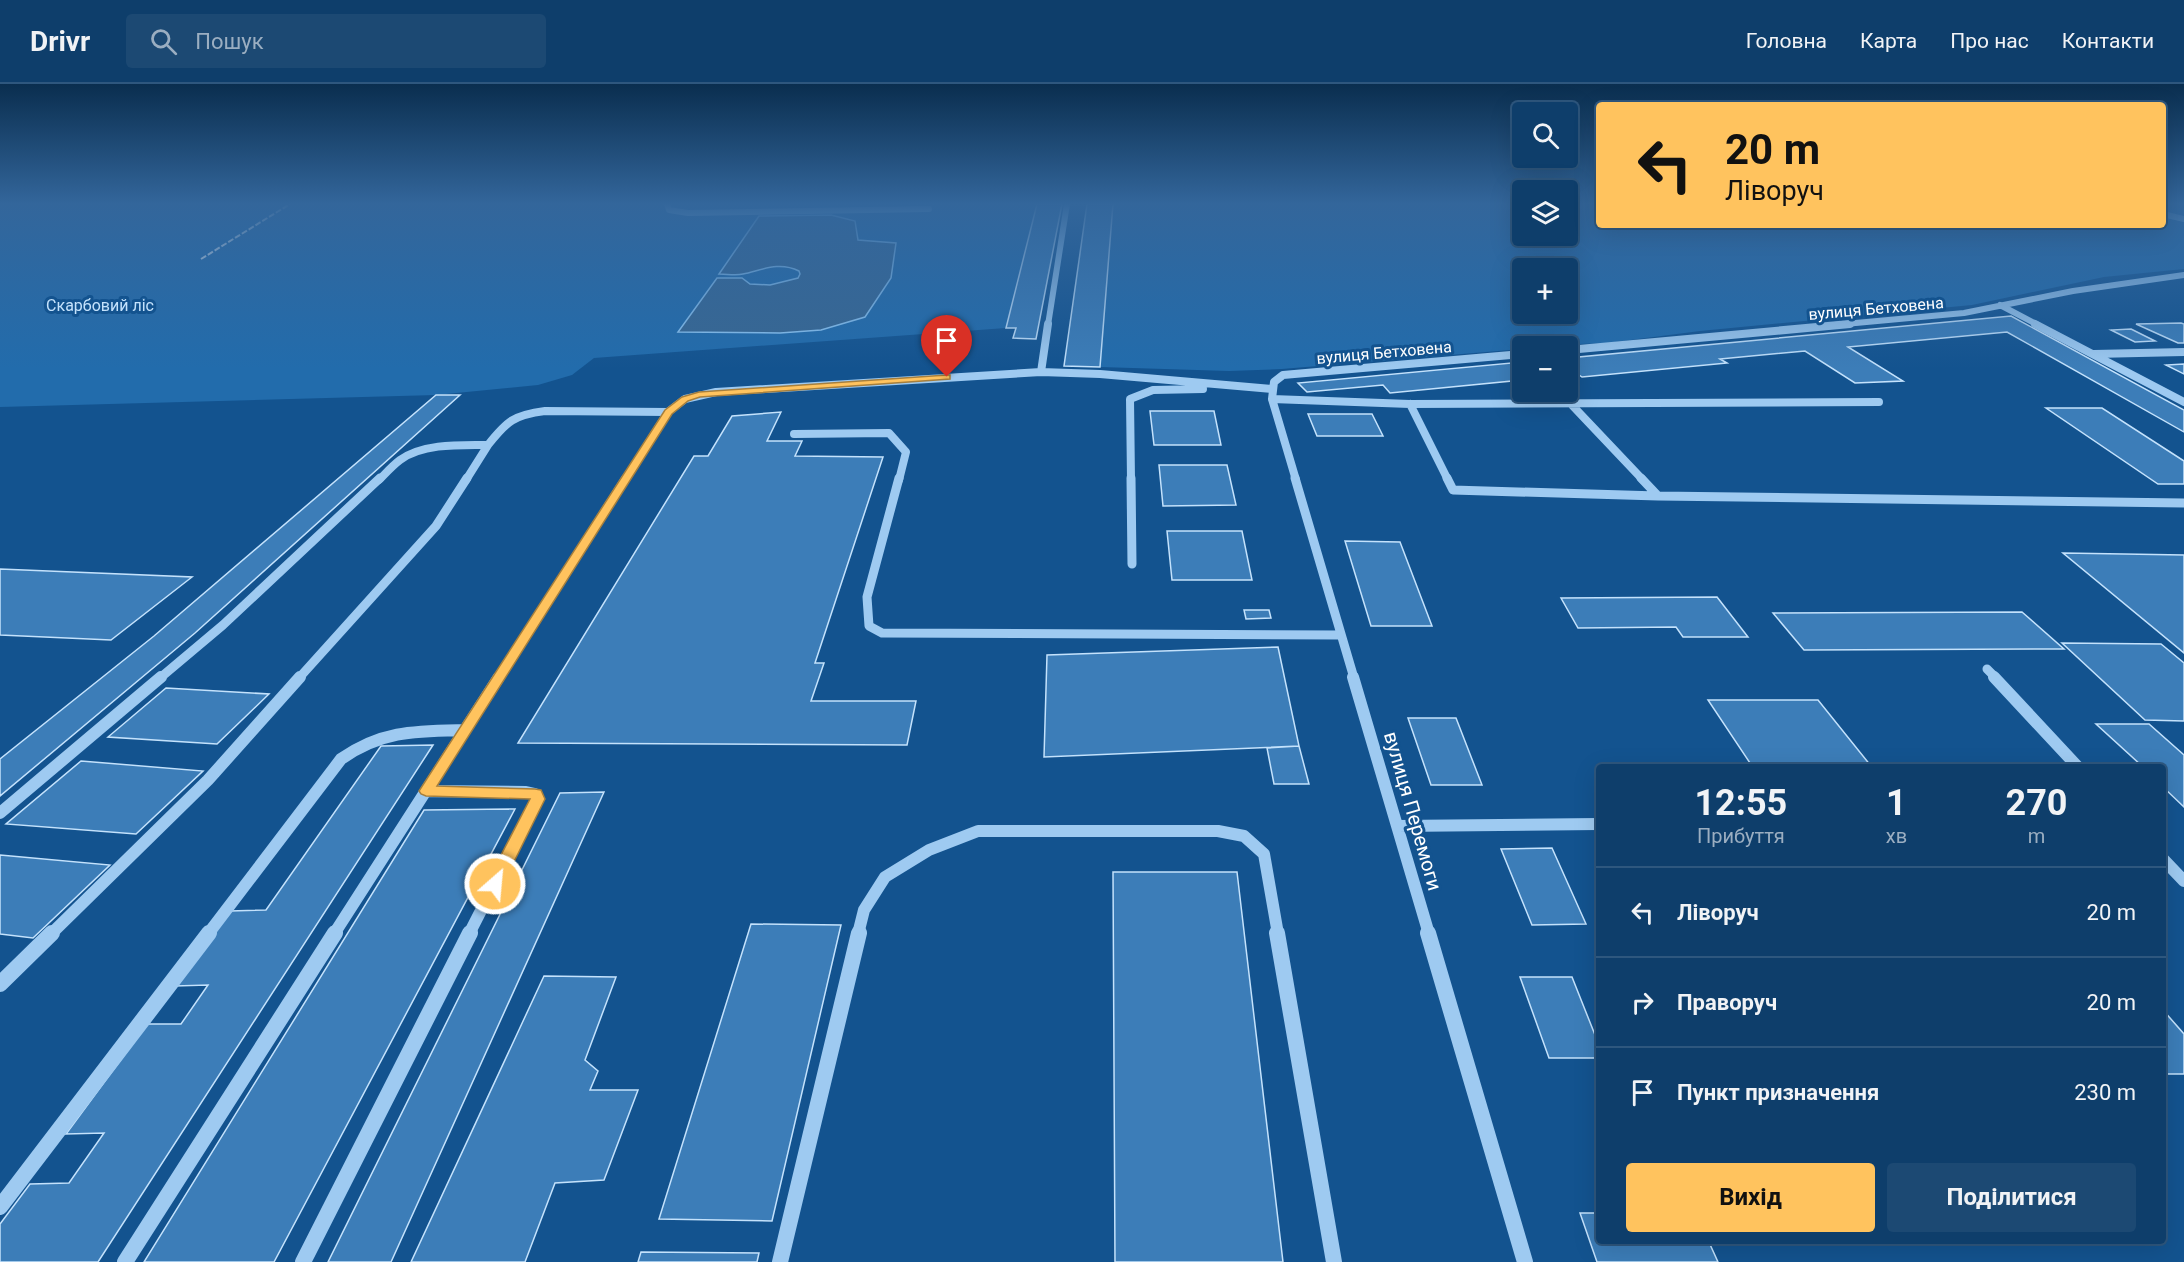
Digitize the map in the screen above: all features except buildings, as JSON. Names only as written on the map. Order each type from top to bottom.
[{"type":"street","points":[[1041,372],[1058,259]]},
{"type":"street","name":"вулиця Бетховена","points":[[1578,349],[1964,314],[2111,284],[2184,275]]},
{"type":"street","points":[[2000,305],[2184,402]]},
{"type":"street","points":[[2094,354],[2184,352]]},
{"type":"street","name":"вулиця Бетховена","points":[[1273,394],[1274,382],[1283,375],[1512,355]]},
{"type":"street","points":[[125,1262],[668,412],[685,399],[716,392],[1041,372],[1100,374],[1230,385],[1273,394],[1410,404],[1879,402]]},
{"type":"street","points":[[1132,564],[1130,399],[1153,390],[1222,389],[1230,385]]},
{"type":"street","name":"вулиця Перемоги","points":[[1273,394],[1340,635],[1525,1262]]},
{"type":"street","points":[[1570,403],[1658,496]]},
{"type":"street","points":[[1410,404],[1453,490],[1658,496],[2184,503]]},
{"type":"street","points":[[0,984],[216,772],[436,526],[488,445],[503,426],[515,417],[545,411],[668,412]]},
{"type":"street","points":[[794,434],[889,433],[906,452],[867,597],[869,626],[882,633],[1340,635]]},
{"type":"street","points":[[0,813],[223,625],[400,459],[422,449],[445,445],[488,445]]},
{"type":"street","points":[[1987,669],[2075,764]]},
{"type":"street","points":[[0,1207],[341,759],[356,747],[391,733],[465,730]]},
{"type":"street","points":[[303,1262],[537,799],[535,794],[526,792],[426,791]]},
{"type":"street","points":[[1396,826],[1596,824]]},
{"type":"street","points":[[780,1262],[864,910],[885,877],[929,850],[978,831],[1218,831],[1244,836],[1264,854],[1334,1262]]},
{"type":"street","points":[[2166,862],[2184,881]]},
{"type":"green space","name":"Скарбовий ліс","points":[[0,259],[1023,259],[1006,328],[594,358],[572,375],[538,385],[436,395],[0,407]]},
{"type":"green space","points":[[1109,259],[1512,259],[1512,324],[1578,324],[1578,259],[2184,259],[2184,269],[2104,277],[1972,305],[1700,331],[1607,343],[1578,344],[1578,336],[1512,336],[1512,350],[1282,369],[1229,371],[1100,367]]},
{"type":"shaded area","points":[[729,259],[894,259],[891,278],[865,317],[821,330],[780,333],[678,332],[717,278],[742,278],[750,284],[770,285],[798,278],[800,274],[792,268],[778,266],[740,275],[719,274]]},
{"type":"route","points":[[495,884],[537,799],[535,794],[426,791],[673,406],[699,394],[716,392],[947,377]]}]
